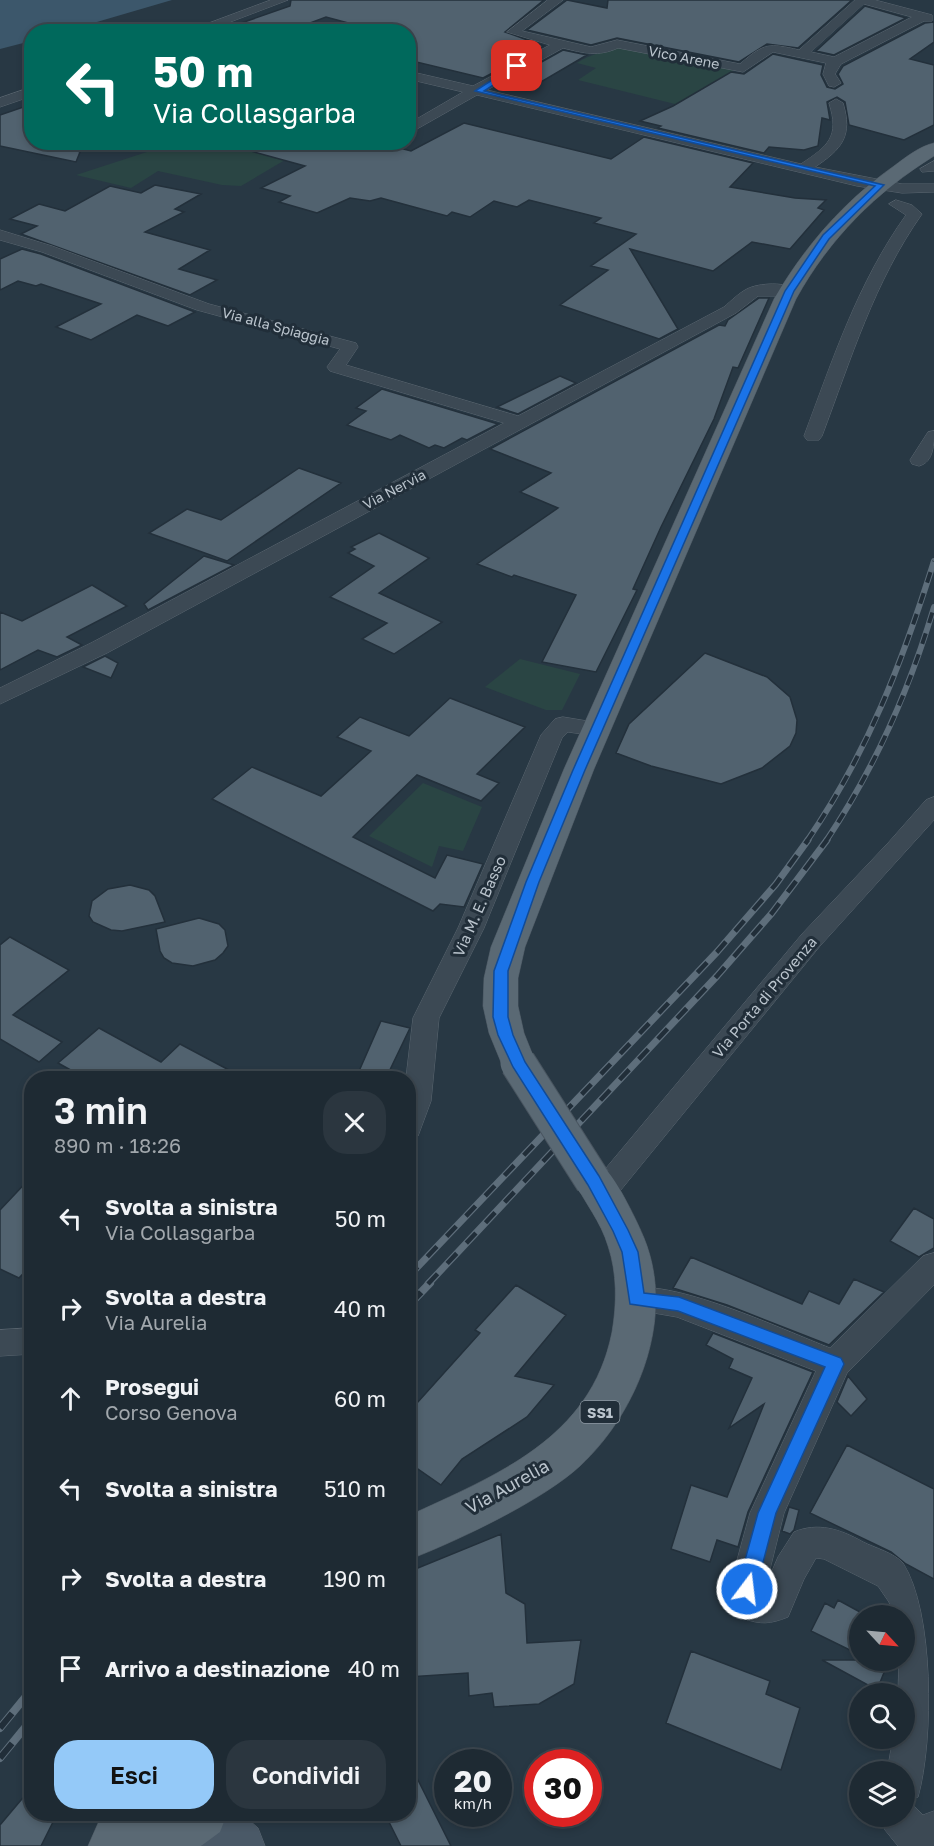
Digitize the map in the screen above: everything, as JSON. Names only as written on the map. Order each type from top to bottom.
[{"type":"main road","name":"SS1","points":[[597,729],[789,291],[826,237],[880,185],[934,148]]},
{"type":"main road","name":"Via Aurelia","points":[[416,1535],[538,1472],[576,1442],[604,1408],[620,1376],[631,1340],[636,1299],[630,1252],[597,1187],[518,1064],[501,1017],[501,971],[532,882],[597,729]]},
{"type":"main road","points":[[163,1827],[240,1846]]},
{"type":"street","points":[[214,24],[282,0]]},
{"type":"street","points":[[557,0],[542,8],[513,32],[561,44]]},
{"type":"street","points":[[803,53],[862,0],[928,18]]},
{"type":"street","points":[[834,83],[829,74],[831,65],[836,61],[928,18]]},
{"type":"street","points":[[416,126],[514,68],[561,44]]},
{"type":"street","name":"Vico Arene","points":[[561,44],[598,51],[617,44],[743,68],[764,50],[783,49],[803,53]]},
{"type":"street","points":[[803,53],[836,61]]},
{"type":"street","points":[[416,77],[802,169],[880,185],[915,189],[934,188]]},
{"type":"street","points":[[0,103],[24,94]]},
{"type":"street","points":[[802,169],[826,153],[837,142],[842,117],[836,103]]},
{"type":"street","points":[[880,185],[916,199],[925,210]]},
{"type":"street","points":[[813,436],[857,311],[888,253],[914,214],[897,204]]},
{"type":"street","name":"Via alla Spiaggia","points":[[0,235],[47,249],[204,307],[350,347],[336,367],[518,422]]},
{"type":"street","name":"Via Nervia","points":[[0,697],[99,648],[730,310],[753,292],[769,289],[789,291]]},
{"type":"street","points":[[919,460],[934,436]]},
{"type":"street","name":"Via M. E. Basso","points":[[416,1107],[419,1099],[426,1018],[471,928],[552,735],[557,727],[563,724],[597,729]]},
{"type":"street","name":"Via Porta di Provenza","points":[[597,1187],[811,939],[897,849],[934,805]]},
{"type":"street","points":[[908,1761],[926,1665],[921,1631],[912,1601],[891,1574],[827,1541],[806,1543],[775,1605],[766,1608],[755,1606],[746,1593],[767,1513],[835,1364],[934,1265]]},
{"type":"street","points":[[636,1299],[679,1304],[835,1364]]},
{"type":"street","points":[[0,1343],[24,1342]]},
{"type":"street","points":[[907,1827],[912,1833],[926,1835],[934,1830]]},
{"type":"green space","points":[[616,45],[675,57],[672,59],[677,60],[681,58],[716,68],[731,68],[733,71],[679,105],[578,80],[596,68],[577,63]]},
{"type":"green space","points":[[246,150],[285,160],[241,186],[222,185],[158,171],[131,188],[76,175],[150,151]]},
{"type":"green space","points":[[520,659],[580,674],[562,710],[546,710],[485,687]]},
{"type":"green space","points":[[423,783],[482,807],[463,851],[439,846],[432,867],[369,836]]},
{"type":"water","points":[[0,0],[172,0],[90,24],[24,24],[24,43],[0,49]]},
{"type":"building","points":[[291,0],[544,0],[505,32],[544,46],[483,78],[416,62],[416,24],[352,24],[326,17],[307,24],[238,24],[290,6]]},
{"type":"building","points":[[567,0],[607,8],[608,0],[852,0],[798,48],[767,44],[739,62],[617,38],[591,45],[527,30]]},
{"type":"building","points":[[865,6],[906,18],[834,55],[816,51]]},
{"type":"building","points":[[934,22],[934,42],[910,59],[934,65],[934,125],[904,140],[849,125],[845,102],[837,97],[827,102],[830,120],[822,118],[818,146],[804,150],[769,147],[764,153],[658,128],[661,126],[640,121],[673,106],[731,72],[744,74],[773,54],[823,65],[821,75],[827,87],[835,89],[843,84],[838,74],[843,66],[925,23]]},
{"type":"building","points":[[563,50],[587,55],[529,89],[504,83]]},
{"type":"building","points":[[24,107],[24,150],[76,150],[80,152],[76,162],[0,146],[0,115]]},
{"type":"building","points":[[464,123],[611,159],[644,137],[753,163],[730,187],[795,198],[826,200],[818,208],[824,210],[790,249],[752,242],[713,271],[630,249],[678,329],[659,339],[560,305],[608,270],[591,266],[636,234],[594,223],[601,218],[529,200],[517,207],[494,201],[470,217],[452,212],[447,216],[381,198],[370,201],[350,198],[317,213],[279,202],[290,196],[261,188],[305,166],[247,150],[411,151]]},
{"type":"building","points":[[155,185],[201,194],[175,209],[184,212],[145,232],[210,250],[179,269],[217,280],[190,295],[21,234],[37,226],[10,219],[39,204],[65,211],[110,186],[141,193]]},
{"type":"building","points":[[22,249],[41,254],[195,312],[168,326],[137,315],[91,340],[56,327],[101,304],[41,284],[36,286],[18,281],[0,290],[0,259]]},
{"type":"building","points":[[759,298],[769,298],[738,368],[733,367],[714,419],[633,589],[637,590],[596,672],[542,662],[576,595],[514,575],[512,577],[477,564],[558,508],[520,492],[551,473],[490,449],[719,325],[725,326],[728,320]]},
{"type":"building","points":[[560,376],[576,383],[518,414],[497,407]]},
{"type":"building","points":[[382,389],[498,424],[467,440],[462,438],[444,448],[435,445],[429,448],[400,435],[391,440],[347,425],[366,411],[356,408]]},
{"type":"building","points":[[299,468],[341,483],[227,561],[149,533],[187,509],[221,520]]},
{"type":"building","points":[[379,533],[429,558],[379,593],[442,622],[394,654],[362,639],[387,623],[330,597],[374,566],[348,553],[355,549],[351,547]]},
{"type":"building","points":[[204,556],[234,565],[148,610],[144,604]]},
{"type":"building","points":[[92,585],[127,606],[67,637],[82,645],[57,657],[38,650],[0,670],[0,612],[22,621]]},
{"type":"building","points":[[705,653],[767,677],[790,697],[797,720],[796,733],[790,746],[762,768],[721,784],[651,766],[616,753],[629,724]]},
{"type":"building","points":[[105,656],[118,663],[111,678],[83,667]]},
{"type":"building","points":[[450,698],[525,727],[477,774],[499,783],[481,801],[417,775],[353,837],[435,878],[447,855],[483,864],[464,907],[440,904],[433,911],[212,799],[252,767],[321,796],[371,751],[337,737],[360,717],[409,736]]},
{"type":"building","points":[[130,885],[149,890],[155,896],[165,922],[122,931],[111,930],[93,922],[89,916],[92,901],[108,889]]},
{"type":"building","points":[[199,918],[219,924],[225,930],[228,946],[223,953],[215,960],[193,966],[172,963],[164,958],[160,951],[156,929]]},
{"type":"building","points":[[10,937],[69,970],[13,1015],[62,1042],[39,1062],[0,1039],[0,945]]},
{"type":"building","points":[[381,1021],[410,1028],[389,1071],[359,1071]]},
{"type":"building","points":[[99,1028],[161,1062],[180,1044],[231,1071],[72,1071],[58,1063]]},
{"type":"building","points":[[24,1184],[24,1273],[19,1278],[0,1269],[0,1210]]},
{"type":"building","points":[[914,1208],[934,1219],[934,1248],[919,1257],[890,1241]]},
{"type":"building","points":[[691,1257],[802,1304],[809,1291],[839,1304],[854,1279],[884,1292],[829,1345],[727,1305],[673,1288]]},
{"type":"building","points":[[516,1285],[566,1315],[515,1376],[554,1385],[527,1417],[462,1459],[441,1485],[416,1468],[416,1404],[480,1333],[475,1330]]},
{"type":"building","points":[[713,1333],[813,1372],[748,1512],[738,1547],[717,1540],[710,1562],[671,1549],[691,1485],[727,1497],[764,1404],[729,1428],[752,1378],[729,1368],[733,1359],[706,1345]]},
{"type":"building","points":[[848,1376],[867,1399],[851,1416],[837,1402]]},
{"type":"building","points":[[847,1445],[934,1489],[934,1579],[906,1564],[891,1552],[810,1513]]},
{"type":"building","points":[[789,1507],[799,1510],[794,1530],[790,1534],[782,1531]]},
{"type":"building","points":[[501,1534],[506,1593],[525,1604],[527,1643],[581,1640],[574,1684],[539,1704],[494,1707],[492,1693],[469,1696],[468,1673],[416,1676],[416,1569]]},
{"type":"building","points":[[838,1600],[849,1606],[849,1650],[811,1631],[825,1603],[834,1608]]},
{"type":"building","points":[[691,1651],[770,1681],[766,1694],[800,1708],[781,1770],[666,1723]]},
{"type":"building","points":[[822,1660],[849,1660],[849,1671],[885,1671],[880,1683],[864,1683]]},
{"type":"building","points":[[416,1776],[434,1812],[434,1827],[442,1827],[451,1846],[401,1846],[388,1821],[416,1821]]},
{"type":"building","points":[[24,1796],[24,1821],[54,1821],[41,1846],[0,1846],[0,1825]]},
{"type":"railway","points":[[807,841],[829,808],[866,740],[896,671],[934,561]]},
{"type":"railway","points":[[826,841],[860,785],[889,728],[902,699],[934,607]]},
{"type":"railway","points":[[416,1269],[717,952],[776,884],[808,840]]},
{"type":"railway","points":[[428,1284],[717,976],[772,913],[827,840]]},
{"type":"railway","points":[[416,1298],[430,1283]]},
{"type":"railway","points":[[0,1728],[24,1699]]},
{"type":"railway","points":[[0,1758],[24,1729]]},
{"type":"route","points":[[517,66],[478,91],[802,169],[880,185],[826,237],[809,260],[797,283],[789,291],[579,770],[532,882],[501,971],[501,1017],[505,1035],[518,1064],[593,1180],[620,1230],[630,1252],[635,1274],[636,1299],[679,1304],[835,1364],[767,1513],[747,1589]]}]
